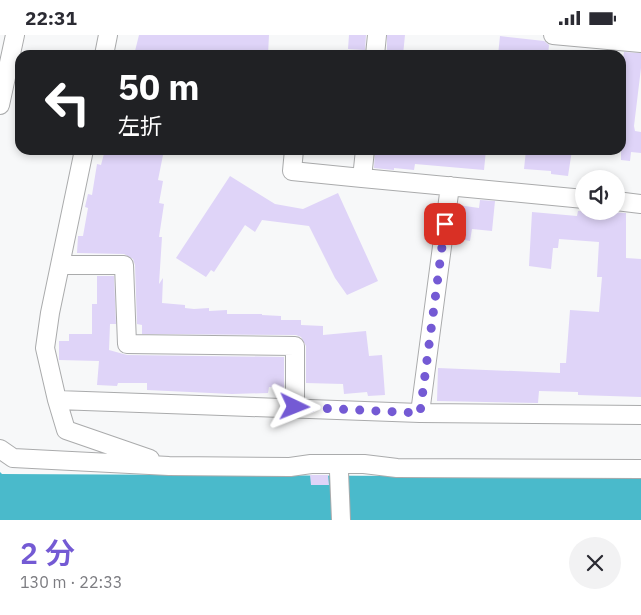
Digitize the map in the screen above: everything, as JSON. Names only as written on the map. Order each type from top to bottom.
[{"type":"street","points":[[0,105],[15,35]]},
{"type":"street","points":[[105,50],[108,35]]},
{"type":"street","points":[[375,50],[377,35]]},
{"type":"street","points":[[553,35],[641,43]]},
{"type":"street","points":[[83,155],[50,313],[45,349],[57,400],[66,430],[169,466]]},
{"type":"street","points":[[294,155],[292,171],[575,198]]},
{"type":"street","points":[[362,178],[364,155]]},
{"type":"street","points":[[420,413],[450,186]]},
{"type":"street","points":[[625,202],[641,204]]},
{"type":"street","points":[[60,265],[124,265],[127,344],[295,346],[295,407]]},
{"type":"street","points":[[57,400],[295,407],[420,413],[641,415]]},
{"type":"street","points":[[0,449],[13,458],[169,466],[290,467],[311,464],[364,464],[397,468],[641,469]]},
{"type":"street","points":[[339,472],[341,520]]},
{"type":"water","points":[[0,472],[2,474],[641,477],[641,520],[0,520]]},
{"type":"building","points":[[139,35],[269,35],[268,50],[135,50]]},
{"type":"building","points":[[349,35],[366,35],[365,50],[348,49]]},
{"type":"building","points":[[387,35],[405,35],[404,50],[387,50]]},
{"type":"building","points":[[500,36],[544,41],[549,45],[548,50],[499,50]]},
{"type":"building","points":[[626,52],[641,53],[634,126],[635,131],[641,132],[641,153],[631,152],[630,161],[621,160],[621,155],[626,155]]},
{"type":"building","points":[[104,155],[163,155],[158,180],[163,181],[159,203],[164,204],[159,237],[162,237],[159,284],[163,278],[162,303],[185,305],[185,308],[194,309],[209,308],[209,311],[227,310],[227,314],[281,316],[281,320],[301,320],[301,325],[323,326],[323,335],[366,331],[369,356],[382,355],[385,395],[368,396],[367,392],[344,394],[343,384],[306,383],[306,346],[301,337],[296,335],[142,334],[142,325],[137,324],[135,265],[133,259],[124,254],[77,253],[78,236],[83,236],[88,208],[85,207],[88,194],[92,195],[97,164],[101,165]]},
{"type":"building","points":[[375,155],[486,155],[484,170],[415,164],[414,170],[374,168]]},
{"type":"building","points":[[525,155],[571,155],[568,176],[551,174],[551,171],[524,169]]},
{"type":"building","points":[[230,176],[275,204],[303,209],[338,193],[378,281],[347,295],[335,278],[309,226],[262,220],[255,232],[245,225],[214,272],[211,270],[206,277],[176,258]]},
{"type":"building","points":[[480,200],[495,201],[492,231],[472,229],[470,241],[454,238],[458,205],[479,208]]},
{"type":"building","points":[[532,212],[575,216],[575,220],[625,220],[626,213],[626,258],[641,259],[641,397],[578,395],[578,392],[539,391],[538,403],[437,401],[438,368],[560,373],[560,363],[566,363],[570,310],[599,312],[602,277],[597,277],[599,242],[559,239],[558,248],[553,248],[551,269],[529,266]]},
{"type":"building","points":[[97,276],[114,276],[116,324],[110,324],[109,350],[127,355],[284,357],[284,388],[269,387],[268,393],[232,394],[147,390],[147,383],[118,383],[117,386],[97,385],[99,361],[59,360],[59,341],[69,341],[69,334],[92,334],[92,304],[97,304]]},
{"type":"building","points":[[310,475],[328,475],[329,485],[311,485]]},
{"type":"route","points":[[295,407],[420,413],[445,224]]}]
